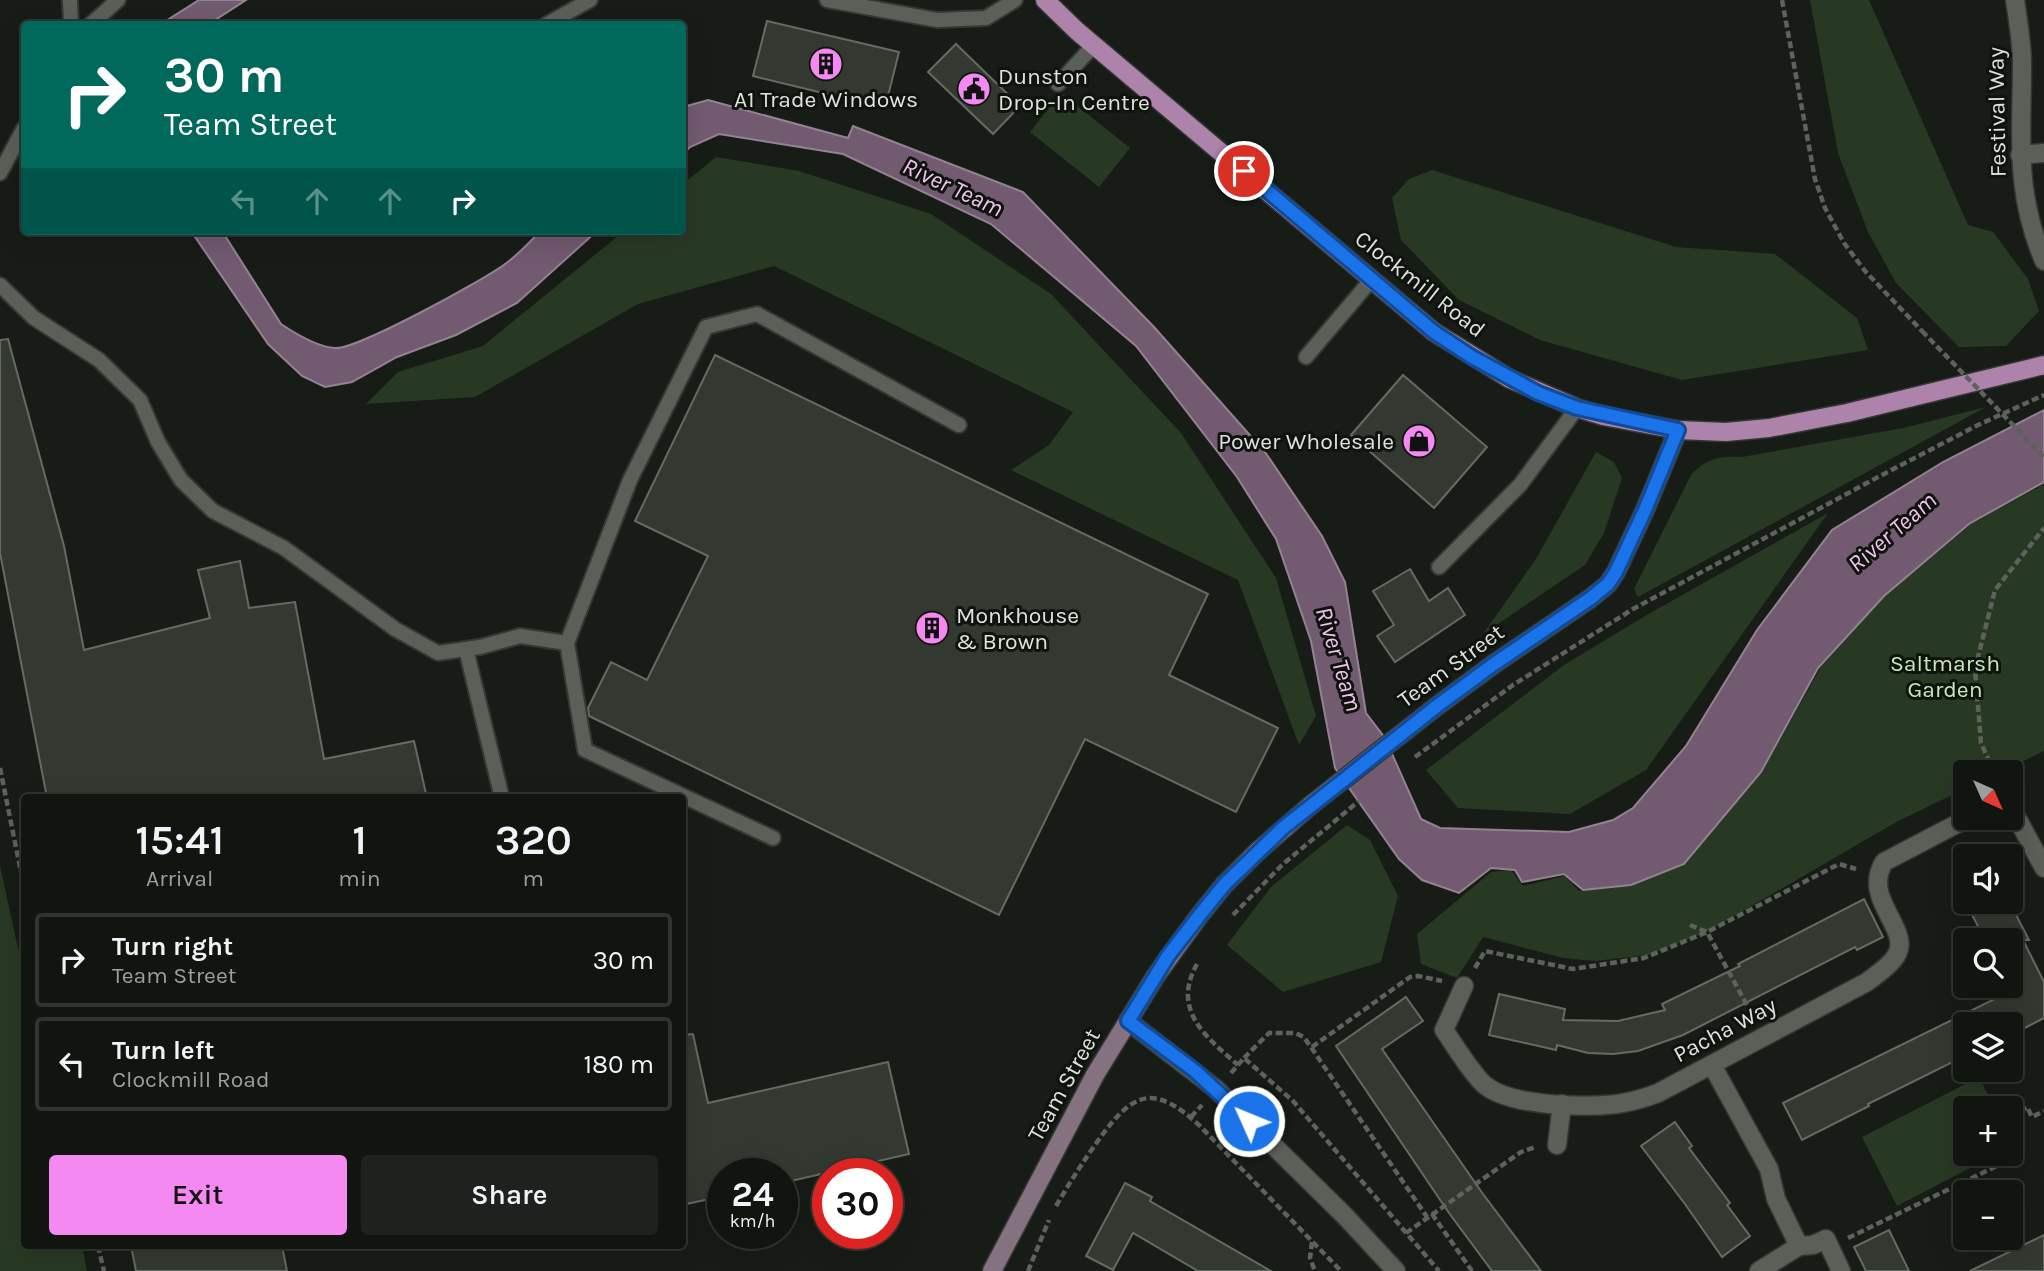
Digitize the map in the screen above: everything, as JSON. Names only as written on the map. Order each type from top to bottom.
[{"type":"main road","name":"Clockmill Road","points":[[1045,0],[1094,45],[1434,332],[1472,357],[1538,393],[1577,408],[1678,430],[1726,432],[1769,428],[1847,414],[2044,365]]},
{"type":"street","name":"Festival Way","points":[[2015,0],[2022,61],[2020,155],[2024,198],[2044,261]]},
{"type":"street","points":[[2020,155],[2044,153]]},
{"type":"street","name":"Team Street","points":[[992,1271],[1077,1107],[1128,1021],[1168,956],[1224,885],[1283,828],[1322,796],[1447,699],[1608,584],[1645,510],[1678,430]]},
{"type":"street","points":[[1877,874],[1884,862],[1953,826]]},
{"type":"street","points":[[2023,829],[2044,868]]},
{"type":"street","name":"Pacha Way","points":[[1464,986],[1444,1030],[1483,1084],[1498,1093],[1543,1104],[1594,1105],[1637,1100],[1658,1093],[1867,982],[1888,965],[1898,953],[1899,939],[1878,891],[1877,874]]},
{"type":"street","points":[[1128,1021],[1195,1071],[1229,1102],[1345,1216],[1396,1271]]},
{"type":"street","points":[[1712,1065],[1769,1168],[1776,1199],[1800,1246]]},
{"type":"street","points":[[1557,1145],[1562,1104]]},
{"type":"street","points":[[1759,1271],[1800,1246],[1813,1245],[1826,1239],[1841,1271]]},
{"type":"lane","points":[[70,0],[71,21]]},
{"type":"lane","points":[[94,21],[118,0]]},
{"type":"lane","points":[[552,21],[590,0]]},
{"type":"lane","points":[[827,0],[937,20],[986,18],[1015,0]]},
{"type":"lane","points":[[1058,84],[1094,45]]},
{"type":"lane","points":[[0,173],[21,134]]},
{"type":"lane","points":[[1306,357],[1372,279]]},
{"type":"lane","points":[[0,285],[34,318],[99,360],[140,400],[158,442],[181,480],[214,511],[284,548],[394,629],[439,653],[520,636],[567,643]]},
{"type":"lane","points":[[679,794],[585,750],[567,643],[629,480],[706,327],[757,314],[960,425]]},
{"type":"lane","points":[[1439,567],[1520,485],[1577,408]]},
{"type":"lane","points":[[466,649],[501,794]]},
{"type":"lane","points":[[686,797],[773,838]]},
{"type":"path","points":[[1782,0],[1815,179],[1825,208],[1844,243],[1865,271],[2044,457]]},
{"type":"path","points":[[1408,762],[1548,661],[1727,556],[1978,425],[2044,395]]},
{"type":"path","points":[[1989,760],[1981,743],[1975,670],[1995,590],[2044,528]]},
{"type":"path","points":[[0,768],[21,872]]},
{"type":"path","points":[[1229,920],[1283,864],[1367,795]]},
{"type":"path","points":[[1312,1047],[1410,977],[1418,976],[1464,986],[1485,951],[1573,969],[1644,958],[1707,932],[1839,864],[1877,874]]},
{"type":"path","points":[[1690,925],[1707,932],[1764,1037]]},
{"type":"path","points":[[1199,961],[1188,981],[1186,992],[1192,1014],[1206,1036],[1238,1065],[1269,1033],[1301,1035],[1472,1271]]},
{"type":"path","points":[[1244,1058],[1293,1101],[1439,1271]]},
{"type":"path","points":[[1055,1208],[1078,1168],[1122,1109],[1135,1101],[1158,1099],[1180,1108],[1199,1125],[1341,1271]]},
{"type":"path","points":[[2023,1110],[2028,1107],[2032,1116],[2044,1111]]},
{"type":"path","points":[[1406,1233],[1521,1152],[1557,1145]]},
{"type":"path","points":[[1830,1247],[1997,1166]]},
{"type":"path","points":[[1028,1271],[1050,1217]]},
{"type":"path","points":[[1313,1241],[1310,1258],[1315,1271]]},
{"type":"path","points":[[99,1249],[103,1271]]},
{"type":"green space","points":[[1810,0],[1869,0],[1968,225],[1993,232],[2028,279],[2039,311],[2006,346],[1959,347],[1896,283],[1868,232],[1838,153]]},
{"type":"green space","points":[[1061,93],[1130,148],[1099,187],[1030,132]]},
{"type":"green space","points":[[716,157],[799,171],[931,214],[1051,294],[1181,433],[1276,578],[1316,716],[1299,745],[1238,580],[1011,470],[1049,445],[1073,412],[774,266],[638,304],[475,397],[366,404],[398,372],[483,346],[619,235],[686,235],[686,182]]},
{"type":"green space","points":[[1432,170],[1676,247],[1775,254],[1857,318],[1868,350],[1682,380],[1540,340],[1459,300],[1401,240],[1392,198],[1409,179]]},
{"type":"green space","points":[[1986,407],[1638,597],[1634,589],[1691,475],[1708,462],[1903,428]]},
{"type":"green space","points":[[1596,452],[1614,462],[1622,478],[1604,533],[1585,565],[1483,634],[1536,559]]},
{"type":"green space","name":"Saltmarsh Garden","points":[[2044,484],[2044,751],[2023,761],[1953,760],[1953,795],[1898,821],[1707,932],[1649,955],[1595,961],[1563,958],[1483,937],[1457,978],[1421,964],[1417,934],[1491,872],[1511,870],[1523,886],[1565,876],[1579,891],[1631,885],[1686,863],[1762,772],[1821,667],[1880,600],[1970,525]]},
{"type":"green space","points":[[1828,513],[1646,770],[1570,814],[1458,808],[1426,770],[1564,665]]},
{"type":"green space","points":[[1347,825],[1370,840],[1398,896],[1381,962],[1283,992],[1227,945],[1271,887]]},
{"type":"green space","points":[[0,866],[21,962],[21,1249],[83,1249],[87,1271],[0,1271]]},
{"type":"green space","points":[[1969,1082],[1982,1082],[1989,1096],[1953,1096],[1953,1166],[1974,1166],[1897,1206],[1862,1137]]},
{"type":"water","points":[[199,0],[246,0],[214,21],[166,21]]},
{"type":"water","name":"River Team","points":[[708,100],[848,138],[853,126],[1023,192],[1154,327],[1265,452],[1322,536],[1345,582],[1366,713],[1385,738],[1421,819],[1440,828],[1569,832],[1613,820],[1633,808],[1686,746],[1757,630],[1832,530],[1943,462],[2044,410],[2044,482],[1969,524],[1884,596],[1818,668],[1761,772],[1684,864],[1631,885],[1583,890],[1564,874],[1522,882],[1515,870],[1491,868],[1459,893],[1422,880],[1399,859],[1335,768],[1311,641],[1276,539],[1237,477],[1136,346],[991,224],[843,154],[719,134],[686,151],[686,106]]},
{"type":"water","points":[[194,235],[225,235],[281,324],[314,343],[335,348],[347,346],[392,327],[473,284],[510,260],[537,235],[593,235],[517,303],[456,335],[397,357],[352,382],[325,387],[302,376],[268,344]]},
{"type":"building","name":"A1 Trade Windows","points":[[767,21],[899,52],[885,108],[753,76]]},
{"type":"building","name":"Dunston Drop-In Centre","points":[[956,44],[1020,106],[993,134],[928,72]]},
{"type":"building","points":[[8,339],[64,546],[84,650],[210,618],[198,570],[240,561],[249,608],[295,602],[324,759],[414,741],[426,794],[46,794],[0,553],[0,340]]},
{"type":"building","name":"Monkhouse & Brown","points":[[715,355],[1208,594],[1169,675],[1278,728],[1236,812],[1085,739],[999,915],[589,716],[588,708],[611,662],[647,680],[708,556],[635,521]]},
{"type":"building","name":"Power Wholesale","points":[[1403,375],[1487,447],[1434,508],[1351,435]]},
{"type":"building","points":[[1410,569],[1429,601],[1448,588],[1465,615],[1395,662],[1377,636],[1394,625],[1373,591]]},
{"type":"building","points":[[1864,899],[1883,937],[1857,950],[1855,947],[1683,1035],[1638,1051],[1613,1054],[1588,1053],[1557,1045],[1556,1050],[1489,1035],[1499,994],[1565,1009],[1563,1020],[1618,1021],[1665,1010],[1662,1004],[1740,966],[1738,964]]},
{"type":"building","points":[[1972,914],[2016,914],[2023,928],[1979,928]]},
{"type":"building","points":[[2023,928],[2029,940],[2023,940]]},
{"type":"building","points":[[2023,940],[2044,982],[2044,1018],[2023,1029],[2023,1012],[1968,1012],[1997,998],[2023,998]]},
{"type":"building","points":[[1406,997],[1423,1021],[1382,1049],[1483,1194],[1541,1271],[1492,1271],[1449,1213],[1336,1046]]},
{"type":"building","points":[[1953,1019],[1953,1062],[1802,1140],[1783,1103]]},
{"type":"building","points":[[693,1034],[708,1103],[888,1062],[909,1154],[891,1158],[812,1158],[812,1176],[798,1179],[798,1158],[707,1158],[707,1200],[686,1204],[686,1035]]},
{"type":"building","points":[[1675,1122],[1692,1146],[1689,1148],[1730,1203],[1727,1205],[1750,1236],[1722,1257],[1641,1146]]},
{"type":"building","points":[[1125,1183],[1152,1197],[1150,1201],[1271,1271],[1198,1271],[1133,1233],[1113,1270],[1086,1256]]},
{"type":"building","points":[[1889,1230],[1909,1271],[1866,1271],[1854,1247]]},
{"type":"building","points":[[2044,1235],[2044,1271],[1970,1271],[2013,1250],[2023,1250],[2023,1245]]},
{"type":"building","points":[[132,1249],[283,1249],[287,1271],[136,1271]]},
{"type":"place","name":"A1 Trade Windows","points":[[826,64]]},
{"type":"place","name":"Dunston Drop-In Centre","points":[[974,89]]},
{"type":"place","name":"Power Wholesale","points":[[1419,441]]},
{"type":"place","name":"Monkhouse & Brown","points":[[932,628]]},
{"type":"route","points":[[1244,171],[1434,332],[1472,357],[1538,393],[1577,408],[1603,416],[1678,430],[1645,510],[1608,584],[1437,706],[1283,828],[1224,885],[1155,976],[1128,1021],[1195,1071],[1249,1121]]}]
